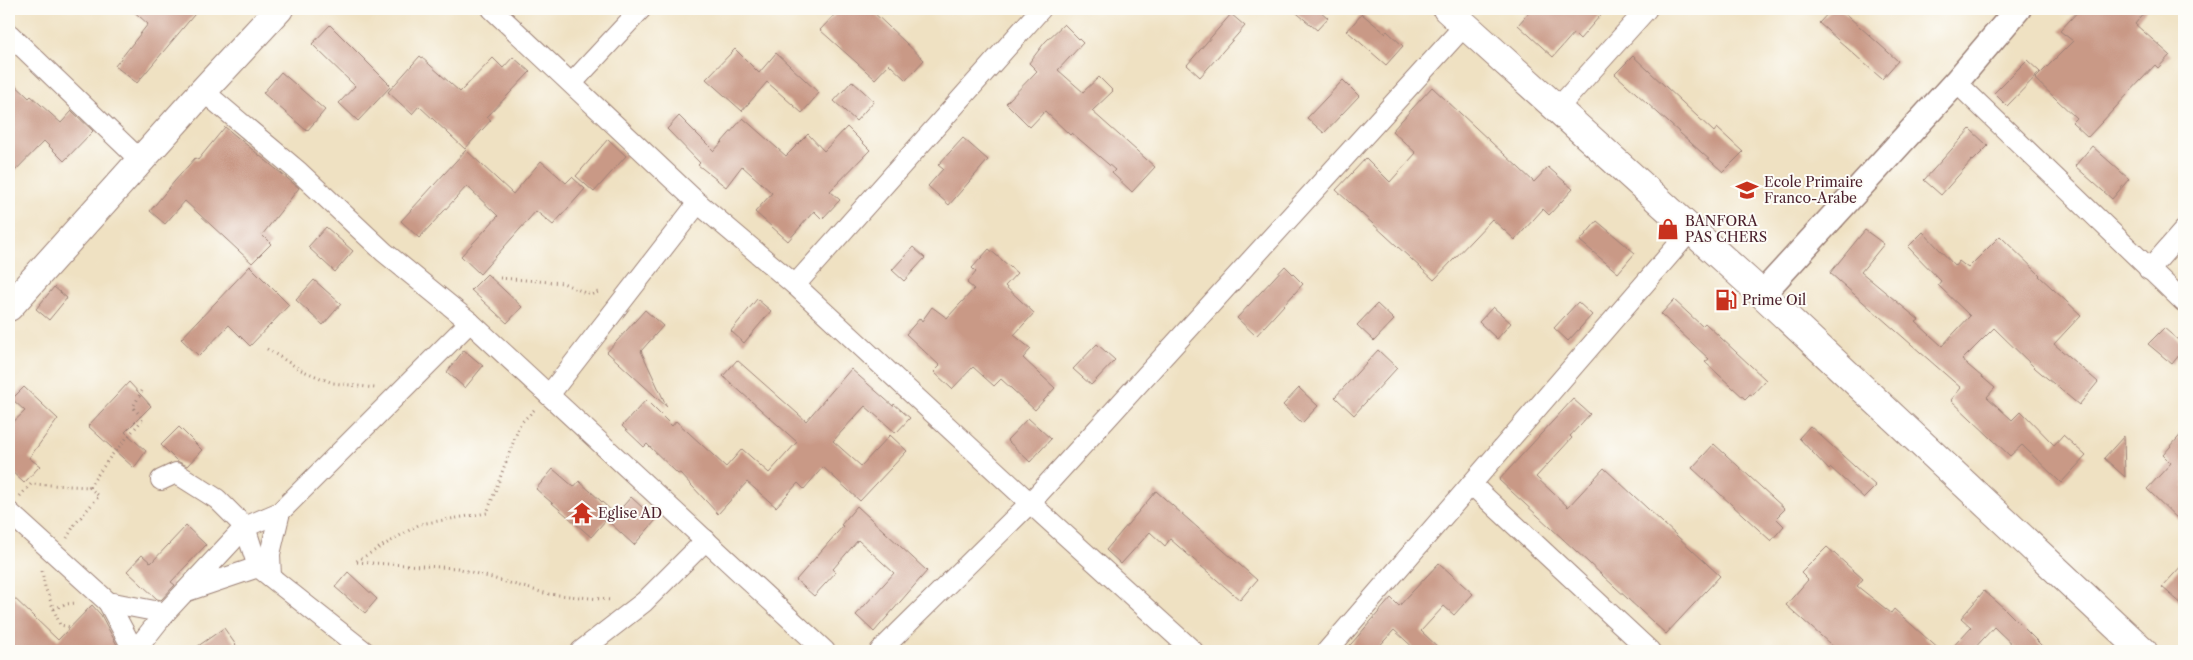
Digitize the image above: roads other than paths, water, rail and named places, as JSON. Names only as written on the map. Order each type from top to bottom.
[{"type":"main road","points":[[9,307],[279,9]]},
{"type":"main road","points":[[1456,17],[1762,294],[2143,651]]},
{"type":"street","points":[[492,9],[698,203],[795,285],[1193,651]]},
{"type":"street","points":[[572,84],[641,9]]},
{"type":"street","points":[[795,285],[1041,9]]},
{"type":"street","points":[[1557,108],[1648,9]]},
{"type":"street","points":[[1762,294],[1956,82],[2018,9]]},
{"type":"street","points":[[880,651],[1030,503],[1456,17]]},
{"type":"street","points":[[9,34],[142,161]]},
{"type":"street","points":[[1956,82],[2184,302]]},
{"type":"street","points":[[203,91],[299,172],[384,252],[470,322],[825,651]]},
{"type":"street","points":[[549,395],[698,203]]},
{"type":"street","points":[[1327,651],[1690,230]]},
{"type":"street","points":[[2149,270],[2184,230]]},
{"type":"street","points":[[12,507],[36,537],[108,602],[135,651],[165,613],[245,527],[280,512],[470,322]]},
{"type":"street","points":[[160,480],[176,473],[217,499],[245,527],[264,572],[364,651]]},
{"type":"street","points":[[1471,484],[1650,651]]},
{"type":"street","points":[[264,572],[280,512]]},
{"type":"street","points":[[581,651],[644,602],[706,540]]},
{"type":"street","points":[[185,591],[264,572]]},
{"type":"street","points":[[108,602],[165,613]]},
{"type":"place","name":"Ecole Primaire Franco-Arabe","points":[[1747,190]]},
{"type":"place","name":"BANFORA PAS CHERS","points":[[1668,229]]},
{"type":"place","name":"Prime Oil","points":[[1726,300]]},
{"type":"place","name":"Eglise AD","points":[[582,513]]}]
